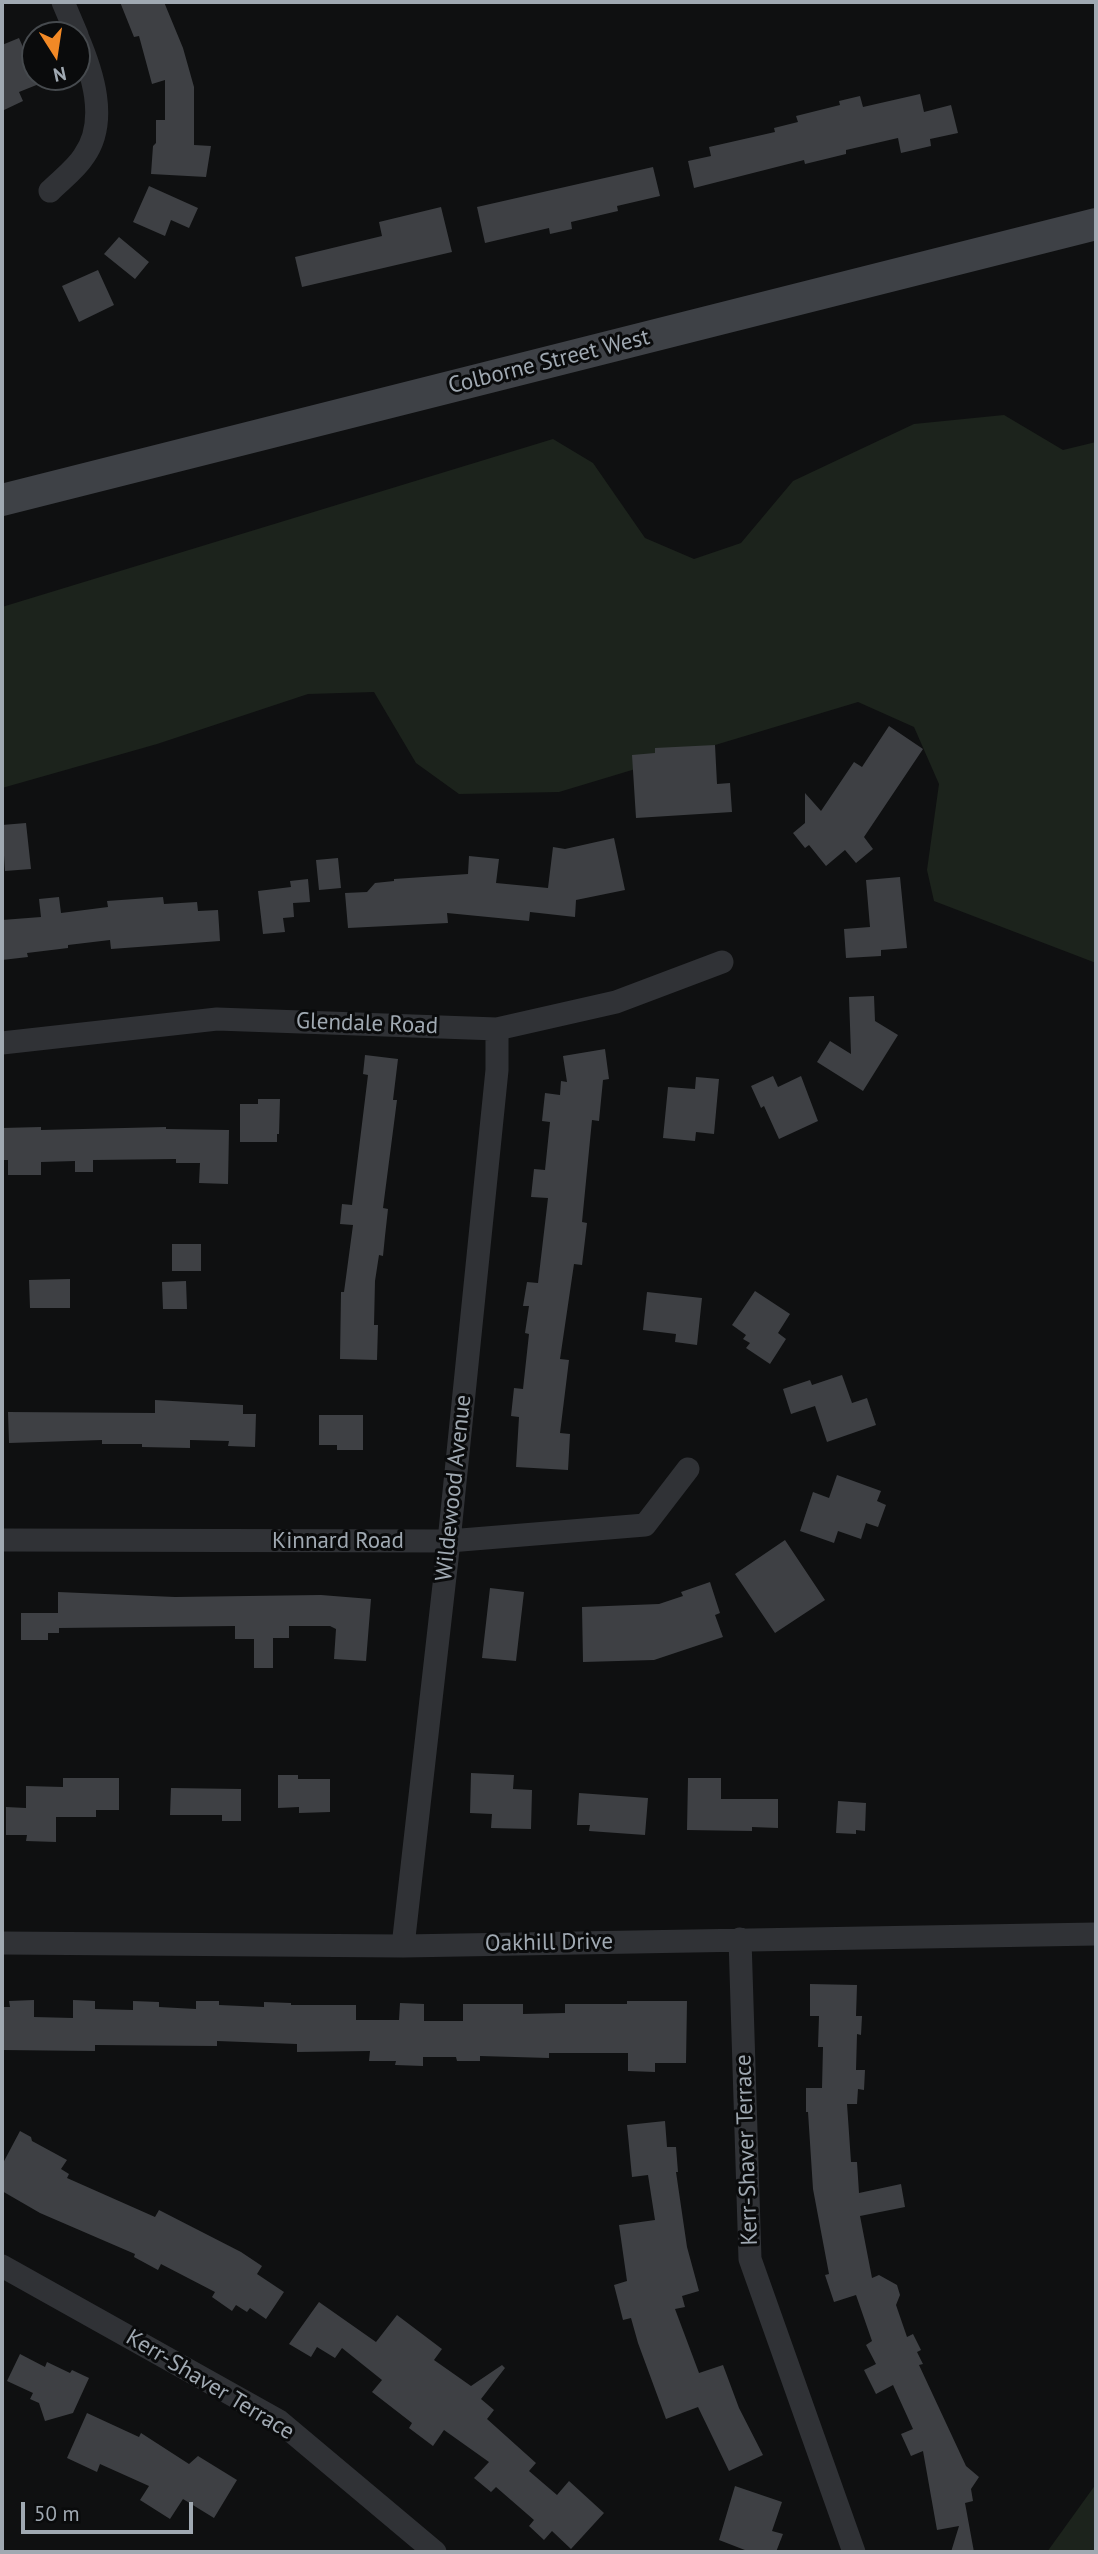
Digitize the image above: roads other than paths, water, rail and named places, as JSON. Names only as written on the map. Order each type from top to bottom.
[{"type":"main road","name":"Colborne Street West","points":[[2,500],[1096,224]]},
{"type":"street","points":[[63,2],[71,21]]},
{"type":"street","points":[[50,191],[85,156],[92,139],[97,115],[91,76]]},
{"type":"street","name":"Glendale Road","points":[[2,1043],[217,1019],[497,1029],[616,1002],[722,962]]},
{"type":"street","name":"Wildewood Avenue","points":[[403,1945],[449,1541],[497,1070],[497,1029]]},
{"type":"street","name":"Kinnard Road","points":[[2,1540],[449,1541],[645,1525],[688,1469]]},
{"type":"street","name":"Oakhill Drive","points":[[2,1943],[403,1945],[1096,1934]]},
{"type":"street","name":"Kerr-Shaver Terrace","points":[[740,1940],[750,2259],[854,2552]]},
{"type":"street","name":"Kerr-Shaver Terrace","points":[[2,2266],[279,2421],[435,2552]]}]
